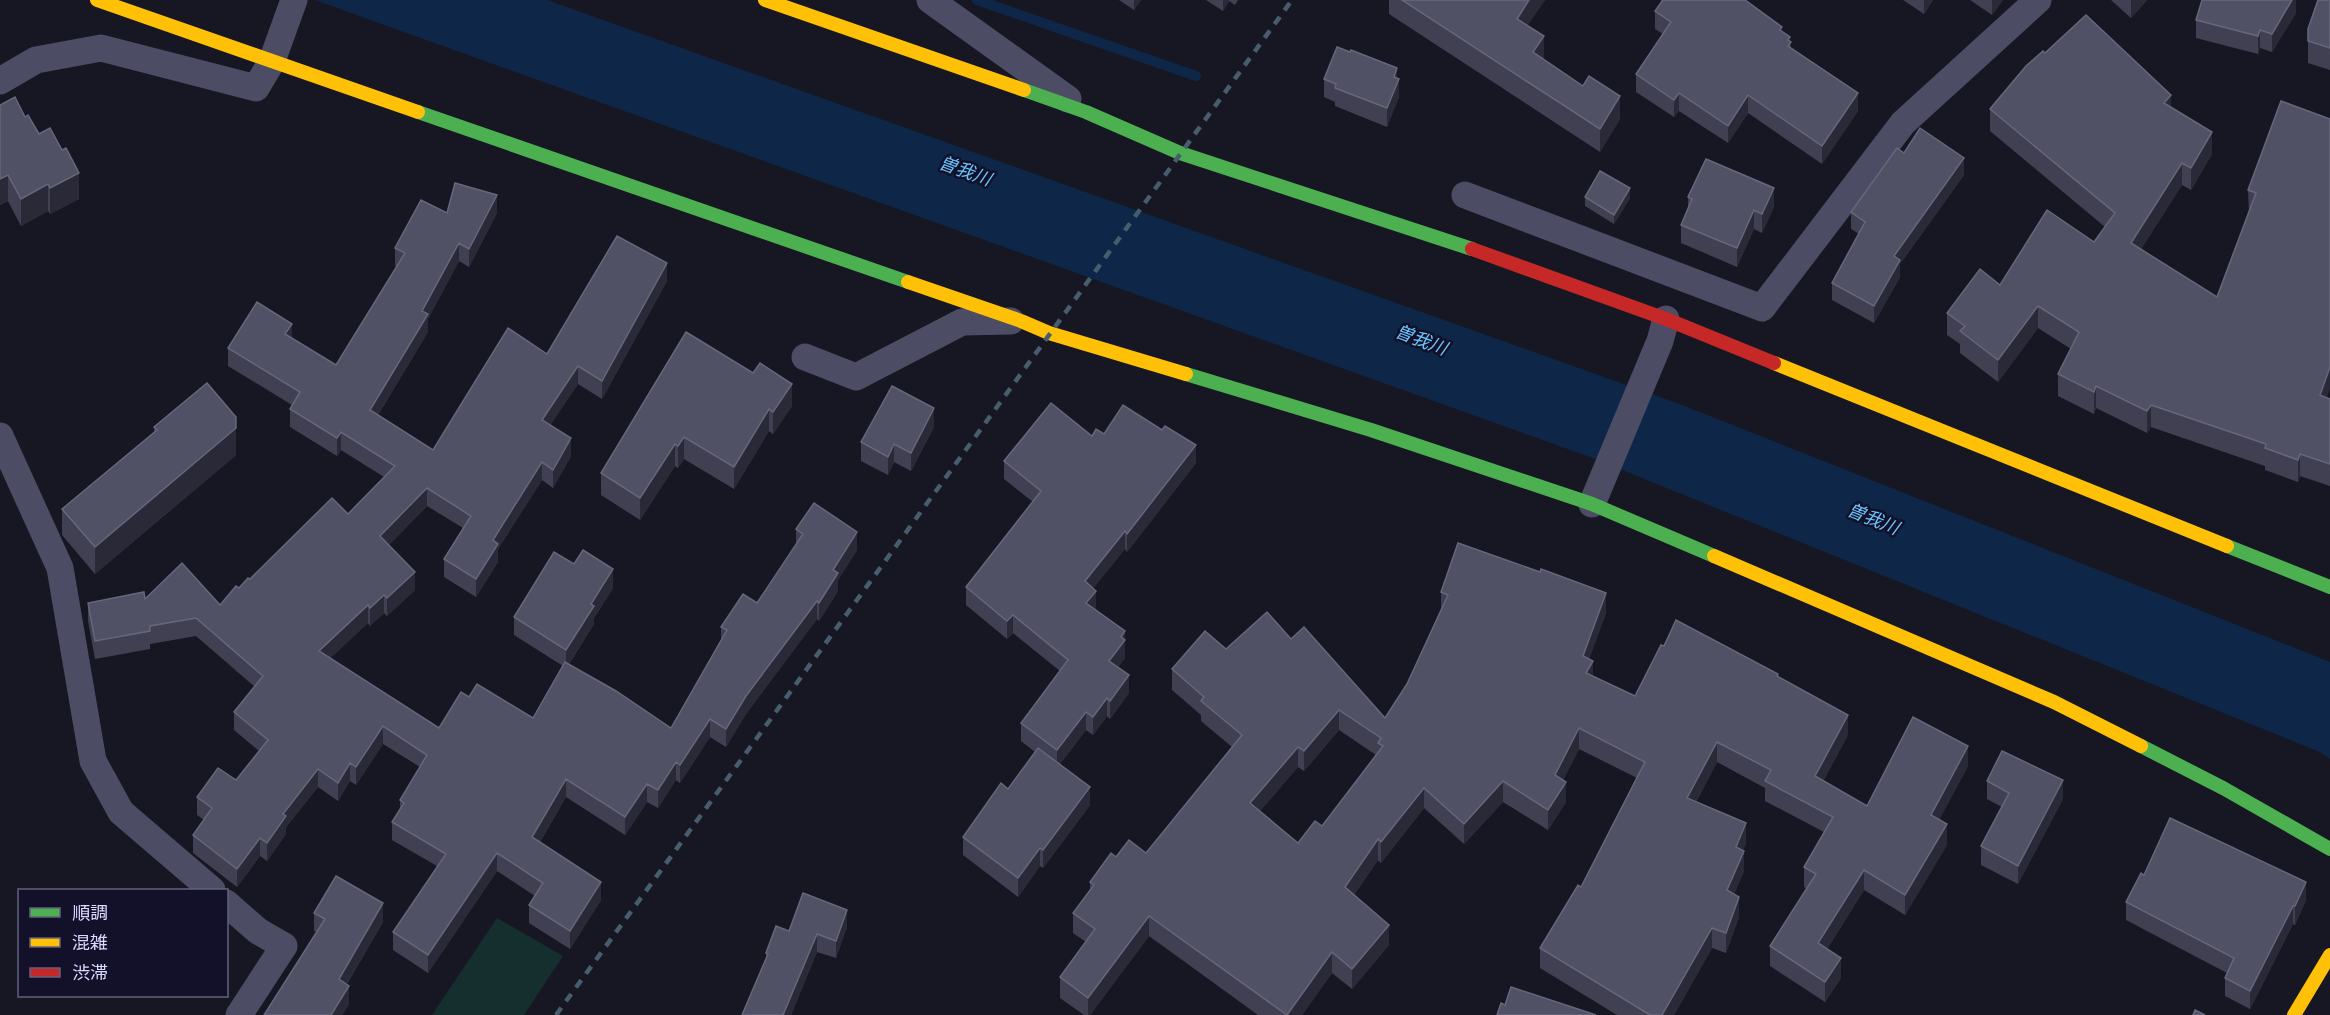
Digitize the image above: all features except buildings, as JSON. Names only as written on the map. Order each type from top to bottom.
[{"type":"street","points":[[97,0],[276,51],[1049,333],[1371,430],[1592,504],[2054,702],[2223,788],[2330,849]]},
{"type":"street","points":[[0,81],[36,60],[101,48],[256,88],[276,51],[294,0]]},
{"type":"street","points":[[765,0],[1086,112],[1180,153],[1510,261],[1663,330],[2330,587]]},
{"type":"street","points":[[930,0],[1086,112]]},
{"type":"street","points":[[1465,195],[1762,308],[1903,123],[2038,0]]},
{"type":"street","points":[[805,357],[856,377],[962,322],[1021,321]]},
{"type":"street","points":[[1592,504],[1663,330]]},
{"type":"street","points":[[0,436],[60,568],[93,761],[120,812],[210,889]]},
{"type":"street","points":[[228,905],[258,931],[284,946],[239,1015]]},
{"type":"street","points":[[2294,1015],[2330,955]]},
{"type":"green space","points":[[497,918],[563,956],[524,1015],[432,1015]]},
{"type":"water","name":"曽我川","points":[[315,0],[547,0],[1682,405],[2330,662],[2330,759],[2320,752],[1590,457]]},
{"type":"waterway","points":[[977,0],[1196,76]]},
{"type":"railway","points":[[556,1015],[1292,0]]},
{"type":"traffic: fast","points":[[1024,90],[1086,112],[1180,153],[1472,249]]},
{"type":"traffic: fast","points":[[418,112],[908,282]]},
{"type":"traffic: fast","points":[[1186,374],[1371,430],[1592,504],[1714,556]]},
{"type":"traffic: fast","points":[[2227,546],[2330,587]]},
{"type":"traffic: fast","points":[[2141,746],[2223,788],[2330,849]]},
{"type":"traffic: slow","points":[[97,0],[418,112]]},
{"type":"traffic: slow","points":[[765,0],[1024,90]]},
{"type":"traffic: slow","points":[[908,282],[1049,333],[1186,374]]},
{"type":"traffic: slow","points":[[1774,363],[2227,546]]},
{"type":"traffic: slow","points":[[1714,556],[2054,702],[2141,746]]},
{"type":"traffic: slow","points":[[2294,1015],[2330,955]]},
{"type":"traffic: jam","points":[[1472,249],[1666,319],[1774,363]]}]
